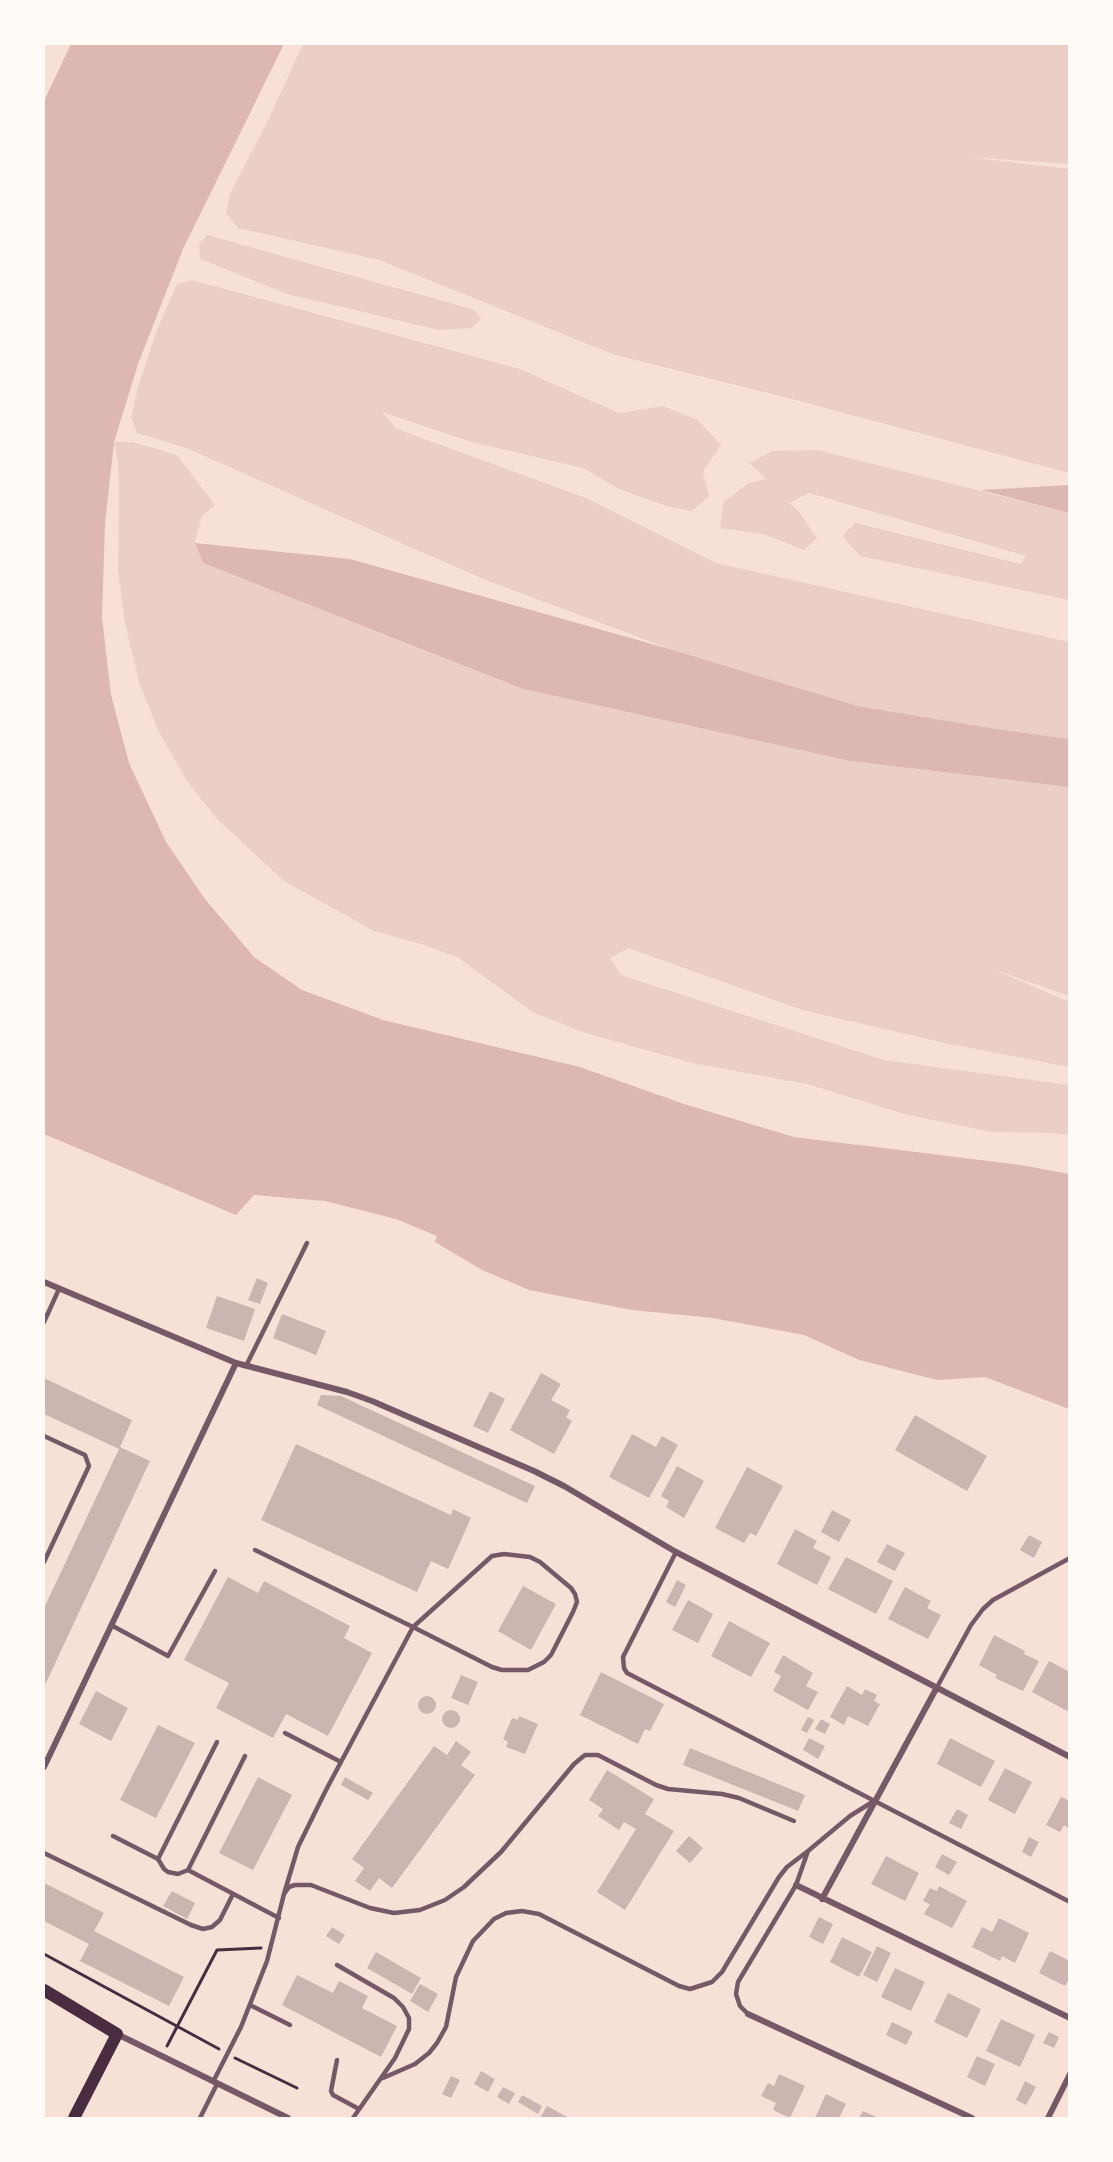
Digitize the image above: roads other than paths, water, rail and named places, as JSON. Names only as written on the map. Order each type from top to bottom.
[{"type":"main road","points":[[44,1990],[117,2034],[74,2118]]},
{"type":"street","points":[[44,1282],[236,1363],[347,1392],[564,1485],[676,1552],[1070,1757]]},
{"type":"street","points":[[44,1767],[236,1363]]},
{"type":"street","points":[[822,1899],[936,1689]]},
{"type":"street","points":[[796,1885],[1070,2018]]},
{"type":"street","points":[[748,2014],[972,2118]]},
{"type":"street","points":[[117,2034],[288,2118]]},
{"type":"street","points":[[1048,2118],[1070,2074]]},
{"type":"lane","points":[[246,1366],[307,1243]]},
{"type":"lane","points":[[44,1322],[59,1289]]},
{"type":"lane","points":[[44,1436],[85,1455],[89,1466],[44,1562]]},
{"type":"lane","points":[[200,2118],[250,2005],[272,1947],[284,1893],[298,1847],[340,1762],[414,1627],[492,1556],[504,1554],[530,1557],[540,1562],[575,1594],[577,1602],[551,1655],[544,1662],[528,1670],[502,1670],[492,1667],[414,1627],[255,1550]]},
{"type":"lane","points":[[676,1552],[623,1657],[627,1673],[1070,1902]]},
{"type":"lane","points":[[936,1689],[971,1625],[983,1609],[993,1600],[1070,1558]]},
{"type":"lane","points":[[111,1625],[168,1656],[215,1571]]},
{"type":"lane","points":[[285,1733],[340,1762]]},
{"type":"lane","points":[[158,1859],[216,1742]]},
{"type":"lane","points":[[284,1893],[295,1885],[311,1885],[370,1908],[394,1913],[420,1910],[445,1900],[464,1887],[501,1852],[574,1764],[585,1755],[598,1755],[668,1789],[722,1794],[739,1798],[794,1821]]},
{"type":"lane","points":[[113,1836],[158,1859],[168,1872],[178,1874],[188,1870],[245,1756]]},
{"type":"lane","points":[[383,2078],[415,2064],[437,2043],[446,2027],[452,1988],[462,1963],[473,1941],[494,1919],[507,1913],[522,1911],[538,1914],[679,1986],[690,1989],[712,1982],[722,1972],[787,1867],[850,1816],[874,1801]]},
{"type":"lane","points":[[748,2014],[740,2006],[736,1994],[738,1982],[796,1885],[808,1851]]},
{"type":"lane","points":[[44,1853],[191,1925],[204,1929],[212,1927],[220,1920],[233,1894]]},
{"type":"lane","points":[[188,1870],[279,1918]]},
{"type":"lane","points":[[337,1965],[394,1998],[409,2018],[409,2029],[383,2078],[352,2118]]},
{"type":"lane","points":[[250,2005],[290,2025]]},
{"type":"lane","points":[[337,2061],[331,2091],[333,2095],[359,2109]]}]
